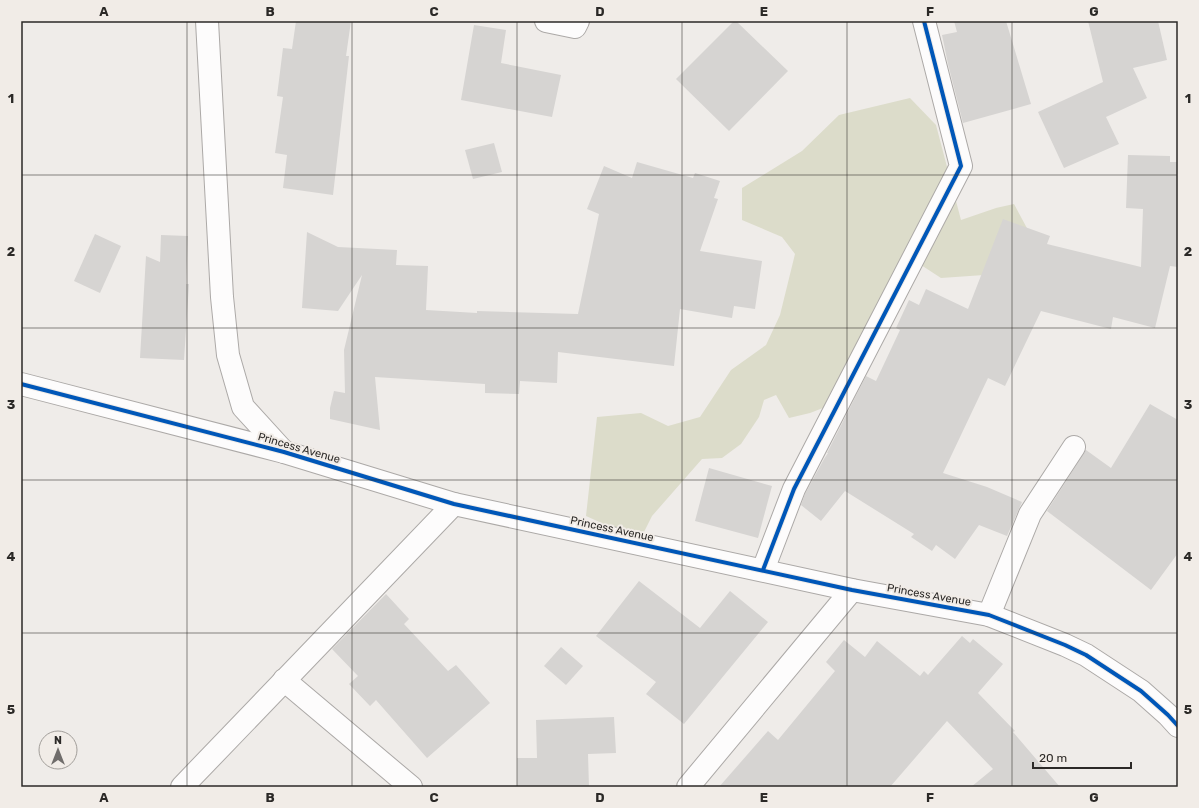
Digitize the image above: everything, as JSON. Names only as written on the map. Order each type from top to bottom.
[{"type":"street","points":[[207,21],[222,297],[228,355],[243,407],[284,452]]},
{"type":"street","points":[[546,21],[575,27],[578,21]]},
{"type":"street","points":[[763,570],[794,489],[961,166],[924,21]]},
{"type":"street","name":"Princess Avenue","points":[[21,384],[284,452],[454,504],[852,590],[989,615],[1086,655],[1141,691],[1178,726]]},
{"type":"street","points":[[989,615],[1030,514],[1074,447]]},
{"type":"street","points":[[182,787],[454,504]]},
{"type":"street","points":[[688,787],[852,590]]},
{"type":"street","points":[[284,680],[411,787]]},
{"type":"green space","points":[[910,98],[936,125],[961,220],[996,208],[1014,204],[1029,232],[984,275],[941,278],[921,265],[841,401],[810,413],[789,418],[776,395],[764,400],[759,417],[741,444],[722,458],[702,459],[652,516],[640,540],[586,516],[597,417],[641,413],[668,426],[700,417],[731,370],[766,345],[780,315],[795,254],[782,237],[742,220],[742,188],[802,151],[839,115]]},
{"type":"building","points":[[296,21],[351,21],[346,56],[349,56],[333,195],[283,188],[287,155],[275,153],[283,97],[277,96],[283,48],[292,49]]},
{"type":"building","points":[[734,21],[736,21],[788,71],[729,131],[676,79]]},
{"type":"building","points":[[954,21],[1006,21],[1031,104],[963,123],[942,35],[957,32]]},
{"type":"building","points":[[1088,21],[1158,21],[1167,60],[1133,68],[1147,98],[1106,117],[1119,144],[1064,168],[1038,112],[1103,82]]},
{"type":"building","points":[[474,25],[506,30],[501,63],[561,75],[552,117],[461,100]]},
{"type":"building","points":[[494,143],[502,172],[473,179],[465,150]]},
{"type":"building","points":[[1128,155],[1170,156],[1170,162],[1178,162],[1178,267],[1170,266],[1155,328],[1113,317],[1111,329],[1041,311],[1005,386],[988,378],[943,473],[987,487],[1022,502],[1007,536],[979,525],[955,559],[936,545],[932,551],[911,537],[914,534],[845,491],[821,521],[801,505],[805,494],[828,453],[866,376],[876,381],[900,330],[896,328],[909,300],[919,305],[926,289],[968,309],[1003,219],[1050,236],[1047,244],[1141,267],[1143,209],[1126,208]]},
{"type":"building","points":[[637,162],[693,178],[695,173],[720,181],[714,198],[718,199],[700,251],[762,261],[755,309],[734,306],[732,318],[680,309],[674,366],[558,352],[557,383],[520,381],[519,394],[485,393],[485,384],[375,377],[380,430],[330,419],[330,408],[334,391],[345,393],[344,350],[362,275],[338,311],[302,308],[307,232],[338,247],[397,250],[396,265],[428,266],[426,310],[477,313],[477,311],[578,314],[599,214],[587,209],[604,166],[632,178]]},
{"type":"building","points":[[95,234],[121,246],[100,293],[74,281]]},
{"type":"building","points":[[161,235],[188,236],[186,284],[189,284],[184,360],[140,358],[146,256],[160,262]]},
{"type":"building","points":[[1150,404],[1178,420],[1178,553],[1151,590],[1047,511],[1086,450],[1111,468]]},
{"type":"building","points":[[709,468],[772,486],[758,538],[695,521]]},
{"type":"building","points":[[639,581],[700,628],[730,591],[768,622],[684,724],[646,694],[656,682],[596,636]]},
{"type":"building","points":[[386,594],[409,619],[404,624],[448,671],[456,665],[490,703],[427,758],[376,700],[370,706],[349,684],[358,676],[332,649]]},
{"type":"building","points":[[962,636],[970,643],[973,639],[1003,664],[978,693],[1015,731],[1013,732],[1060,787],[971,787],[993,769],[947,721],[890,787],[719,787],[768,731],[778,740],[835,671],[826,662],[844,640],[865,657],[877,641],[920,676],[924,671],[928,675]]},
{"type":"building","points":[[561,647],[583,666],[566,685],[544,666]]},
{"type":"building","points":[[614,717],[616,753],[588,754],[589,787],[517,787],[517,758],[537,758],[536,720]]},
{"type":"cycle path","points":[[763,570],[794,489],[961,166],[924,21]]},
{"type":"cycle path","points":[[21,384],[284,452],[454,504],[852,590],[989,615],[1065,645],[1086,655],[1141,691],[1178,726]]}]
